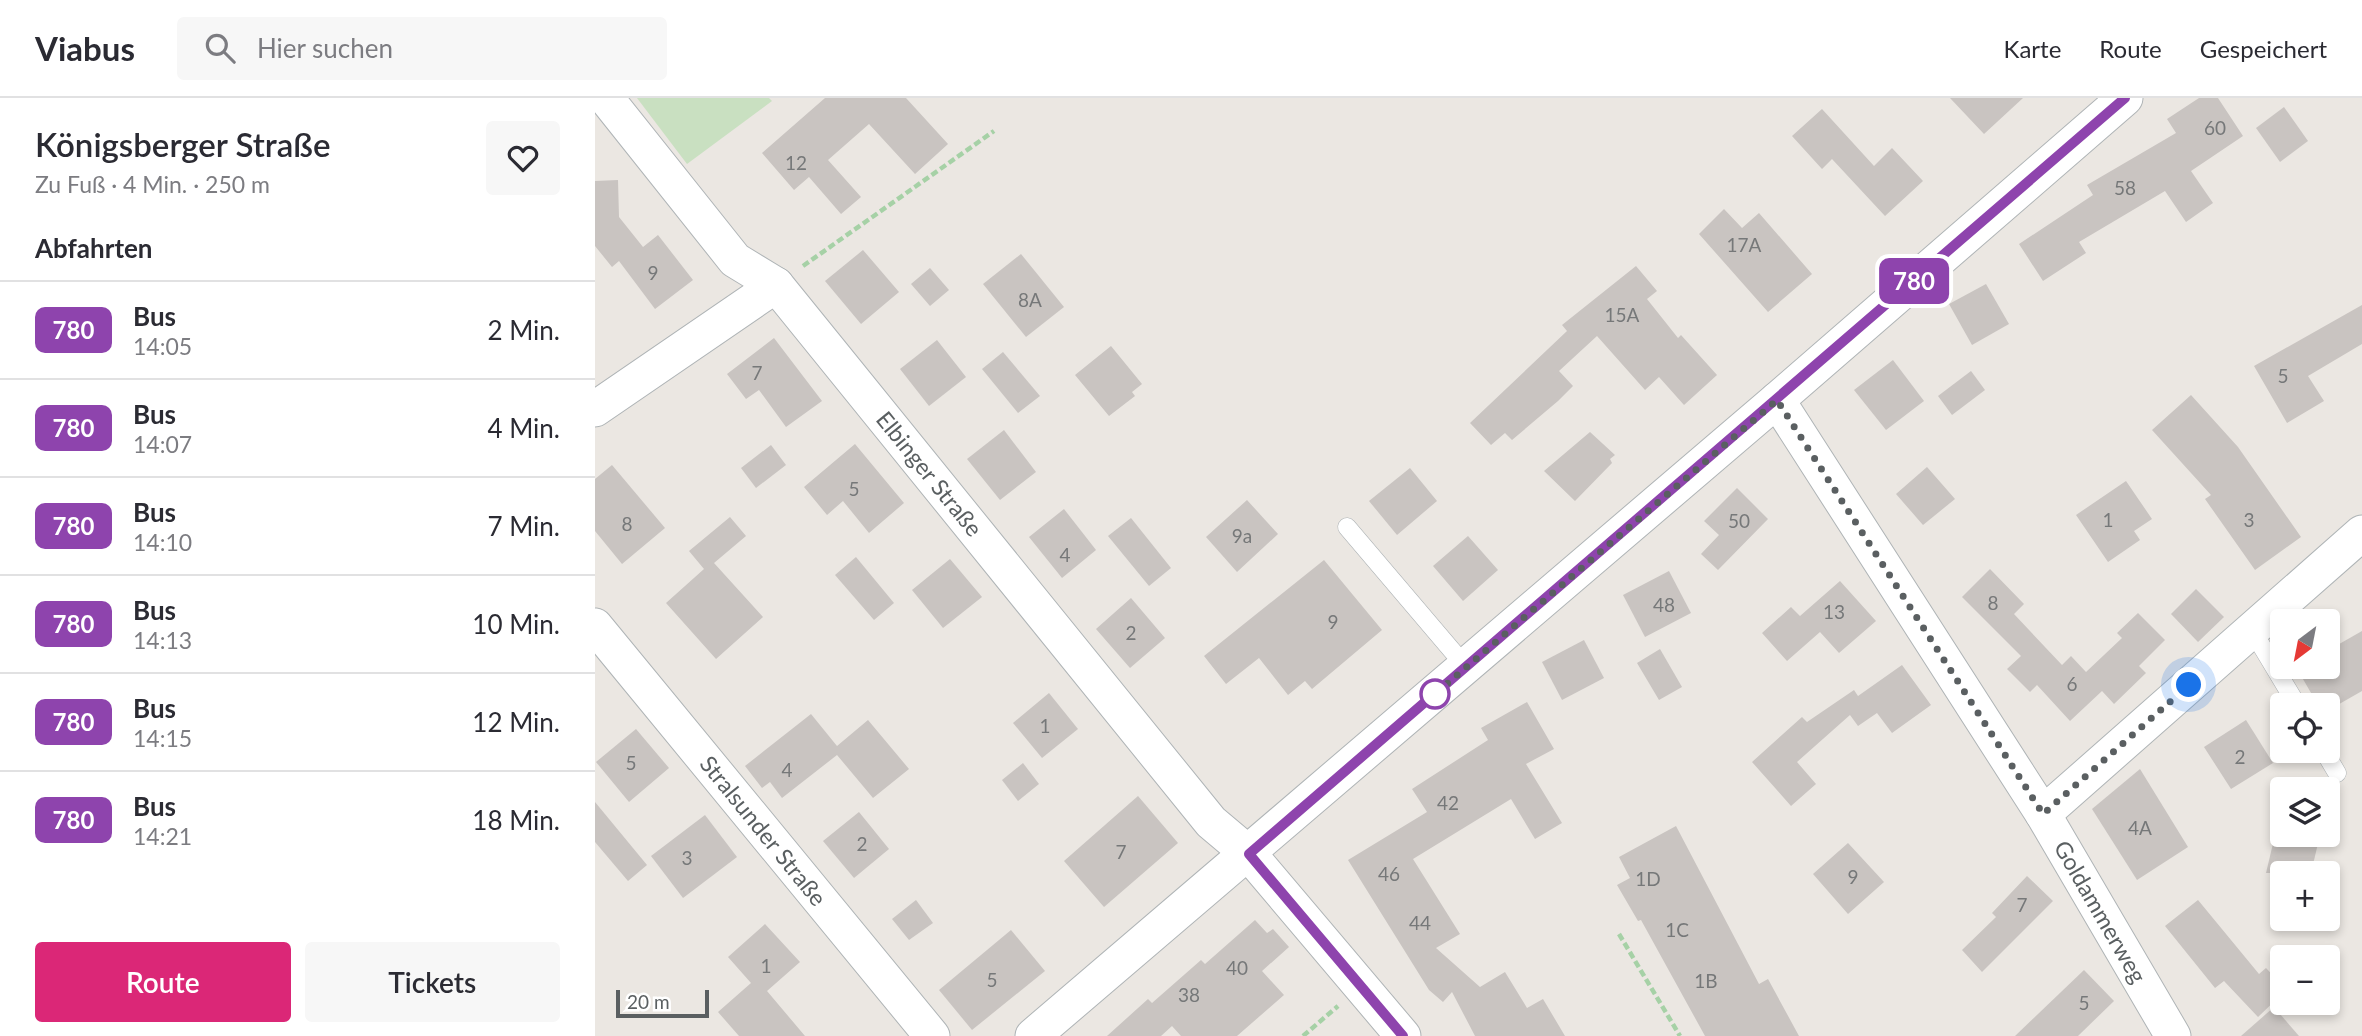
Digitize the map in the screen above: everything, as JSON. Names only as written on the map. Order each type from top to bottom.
[{"type":"street","name":"Elbinger Straße","points":[[606,98],[735,260],[776,285],[1210,822],[1249,854],[1363,985],[1403,1036]]},
{"type":"street","points":[[1033,1036],[1249,854],[2125,98]]},
{"type":"street","points":[[595,408],[776,285]]},
{"type":"street","name":"Goldammerweg","points":[[1777,400],[2043,814],[2173,1036]]},
{"type":"street","points":[[2043,814],[2362,533]]},
{"type":"street","name":"Stralsunder Straße","points":[[595,626],[932,1036]]},
{"type":"lane","points":[[1347,527],[1466,667]]},
{"type":"lane","points":[[2252,630],[2290,693]]},
{"type":"lane","points":[[2331,763],[2337,773]]},
{"type":"path","points":[[776,285],[994,131]]},
{"type":"path","points":[[1619,934],[1681,1036]]},
{"type":"path","points":[[1303,1036],[1363,985]]},
{"type":"green space","points":[[637,98],[769,98],[772,101],[687,164]]},
{"type":"building","points":[[825,98],[906,98],[948,144],[915,174],[869,124],[828,160],[861,197],[841,214],[809,177],[794,190],[762,153]]},
{"type":"building","points":[[1950,98],[2023,98],[1984,134]]},
{"type":"building","points":[[2199,98],[2218,98],[2243,136],[2191,171],[2213,203],[2186,222],[2165,191],[2079,242],[2086,253],[2043,281],[2019,244],[2093,195],[2087,185],[2176,133],[2167,119]]},
{"type":"building","points":[[2284,107],[2308,141],[2280,162],[2256,128]]},
{"type":"building","points":[[1822,109],[1874,166],[1892,148],[1923,181],[1885,216],[1832,159],[1822,169],[1792,136]]},
{"type":"building","points":[[618,180],[619,217],[643,247],[658,235],[693,280],[655,309],[619,261],[612,267],[595,246],[595,181]]},
{"type":"building","points":[[1724,209],[1742,228],[1759,213],[1812,274],[1768,312],[1699,234]]},
{"type":"building","points":[[863,250],[899,292],[861,324],[825,281]]},
{"type":"building","points":[[1021,254],[1064,307],[1026,337],[983,284]]},
{"type":"building","points":[[1636,266],[1657,291],[1647,299],[1678,338],[1681,335],[1717,375],[1684,405],[1659,377],[1645,390],[1597,336],[1559,371],[1573,386],[1512,440],[1505,433],[1491,445],[1470,423],[1567,331],[1562,325]]},
{"type":"building","points":[[930,268],[949,290],[930,306],[911,284]]},
{"type":"building","points":[[1986,284],[2009,324],[1972,345],[1949,304]]},
{"type":"building","points":[[2362,305],[2362,344],[2308,376],[2324,401],[2287,423],[2254,366]]},
{"type":"building","points":[[774,338],[822,401],[786,427],[759,390],[746,399],[727,374]]},
{"type":"building","points":[[937,340],[966,377],[929,406],[900,369]]},
{"type":"building","points":[[1111,346],[1142,384],[1132,392],[1135,396],[1109,416],[1075,375]]},
{"type":"building","points":[[1003,352],[1040,396],[1018,413],[982,369]]},
{"type":"building","points":[[1893,360],[1924,401],[1886,430],[1854,390]]},
{"type":"building","points":[[1971,371],[1985,390],[1952,415],[1938,396]]},
{"type":"building","points":[[2191,395],[2238,447],[2301,537],[2255,570],[2205,499],[2211,495],[2152,430]]},
{"type":"building","points":[[1004,430],[1036,472],[1000,500],[967,459]]},
{"type":"building","points":[[1590,432],[1615,455],[1610,459],[1612,463],[1575,501],[1544,471]]},
{"type":"building","points":[[855,444],[904,503],[869,533],[843,501],[827,515],[804,487]]},
{"type":"building","points":[[771,445],[786,465],[756,488],[741,468]]},
{"type":"building","points":[[612,465],[665,528],[622,564],[595,531],[595,479]]},
{"type":"building","points":[[1927,467],[1955,499],[1923,525],[1896,494]]},
{"type":"building","points":[[1410,468],[1437,501],[1397,535],[1369,501]]},
{"type":"building","points":[[2126,481],[2152,519],[2134,531],[2140,540],[2108,562],[2076,515]]},
{"type":"building","points":[[1737,488],[1768,519],[1718,570],[1701,554],[1719,535],[1704,521]]},
{"type":"building","points":[[1247,500],[1278,534],[1237,572],[1206,537]]},
{"type":"building","points":[[1064,509],[1096,550],[1062,578],[1029,537]]},
{"type":"building","points":[[730,517],[746,536],[714,563],[763,617],[716,659],[666,603],[704,569],[689,551]]},
{"type":"building","points":[[1131,518],[1171,568],[1149,586],[1108,536]]},
{"type":"building","points":[[1468,536],[1498,570],[1463,601],[1433,566]]},
{"type":"building","points":[[856,557],[894,603],[874,620],[835,575]]},
{"type":"building","points":[[950,559],[982,597],[943,628],[912,590]]},
{"type":"building","points":[[1324,560],[1382,630],[1312,689],[1305,681],[1288,695],[1259,658],[1226,684],[1204,656]]},
{"type":"building","points":[[1990,569],[2024,604],[2014,614],[2062,665],[2071,656],[2086,672],[2122,638],[2117,633],[2138,613],[2165,640],[2139,666],[2146,673],[2114,704],[2102,691],[2070,721],[2037,685],[2030,692],[2007,669],[2021,656],[1962,597]]},
{"type":"building","points":[[1669,571],[1691,613],[1645,637],[1623,595]]},
{"type":"building","points":[[1840,581],[1876,621],[1839,653],[1820,632],[1787,661],[1762,633],[1791,607],[1800,616]]},
{"type":"building","points":[[2196,589],[2224,617],[2198,642],[2171,614]]},
{"type":"building","points":[[1131,598],[1165,638],[1130,668],[1096,629]]},
{"type":"building","points":[[2362,631],[2362,691],[2340,704],[2340,693],[2311,693],[2303,679],[2340,679],[2340,644]]},
{"type":"building","points":[[1584,640],[1604,678],[1562,700],[1542,662]]},
{"type":"building","points":[[1660,649],[1682,687],[1659,700],[1637,663]]},
{"type":"building","points":[[1902,665],[1931,705],[1892,733],[1877,713],[1858,726],[1850,715],[1797,762],[1816,784],[1791,806],[1752,762],[1802,717],[1807,722],[1854,690],[1858,696]]},
{"type":"building","points":[[1049,693],[1078,729],[1042,758],[1013,723]]},
{"type":"building","points":[[1527,702],[1554,749],[1526,764],[1562,823],[1535,839],[1511,799],[1413,859],[1460,934],[1436,948],[1480,987],[1505,972],[1527,1008],[1543,999],[1565,1036],[1475,1036],[1452,992],[1443,1002],[1429,990],[1348,860],[1427,812],[1412,789],[1488,740],[1481,728]]},
{"type":"building","points":[[811,714],[837,746],[868,720],[909,769],[873,798],[837,755],[782,798],[770,782],[762,788],[745,766]]},
{"type":"building","points":[[2246,720],[2270,758],[2270,763],[2273,763],[2231,789],[2204,747]]},
{"type":"building","points":[[636,729],[669,768],[629,802],[596,762]]},
{"type":"building","points":[[1023,763],[1039,784],[1018,801],[1002,780]]},
{"type":"building","points":[[2140,769],[2188,847],[2137,880],[2092,809]]},
{"type":"building","points":[[1138,796],[1178,843],[1104,907],[1064,861]]},
{"type":"building","points":[[595,802],[647,865],[628,881],[595,842]]},
{"type":"building","points":[[859,812],[889,849],[854,878],[823,841]]},
{"type":"building","points":[[705,815],[737,857],[683,898],[651,856]]},
{"type":"building","points":[[1676,826],[1759,984],[1768,979],[1799,1036],[1705,1036],[1641,920],[1638,921],[1617,885],[1630,878],[1619,857]]},
{"type":"building","points":[[1848,843],[1884,882],[1848,914],[1813,874]]},
{"type":"building","points":[[2272,847],[2317,847],[2314,861],[2270,861],[2270,873],[2266,873]]},
{"type":"building","points":[[2027,876],[2053,901],[1982,972],[1962,950],[1996,917],[1992,913]]},
{"type":"building","points":[[916,900],[933,923],[909,940],[892,919]]},
{"type":"building","points":[[2198,900],[2259,974],[2266,968],[2270,972],[2270,1006],[2258,1017],[2224,981],[2215,988],[2165,926]]},
{"type":"building","points":[[1255,920],[1267,933],[1273,929],[1289,947],[1262,971],[1284,995],[1237,1036],[1181,1036],[1172,1026],[1161,1036],[1107,1036],[1148,999],[1152,1003],[1201,960],[1205,964]]},
{"type":"building","points":[[765,924],[800,962],[767,991],[805,1036],[739,1036],[718,1012],[751,983],[728,957]]},
{"type":"building","points":[[1011,930],[1045,971],[972,1030],[939,990]]},
{"type":"building","points":[[2084,970],[2114,1001],[2078,1036],[2015,1036]]},
{"type":"building","points":[[2270,1011],[2270,1015],[2281,1015],[2299,1036],[2241,1036]]},
{"type":"bus line","name":"780","points":[[1403,1036],[1363,985],[1249,854],[2125,98]]},
{"type":"route","points":[[1435,694],[1427,701],[1777,400],[2043,814],[2189,685]]}]
